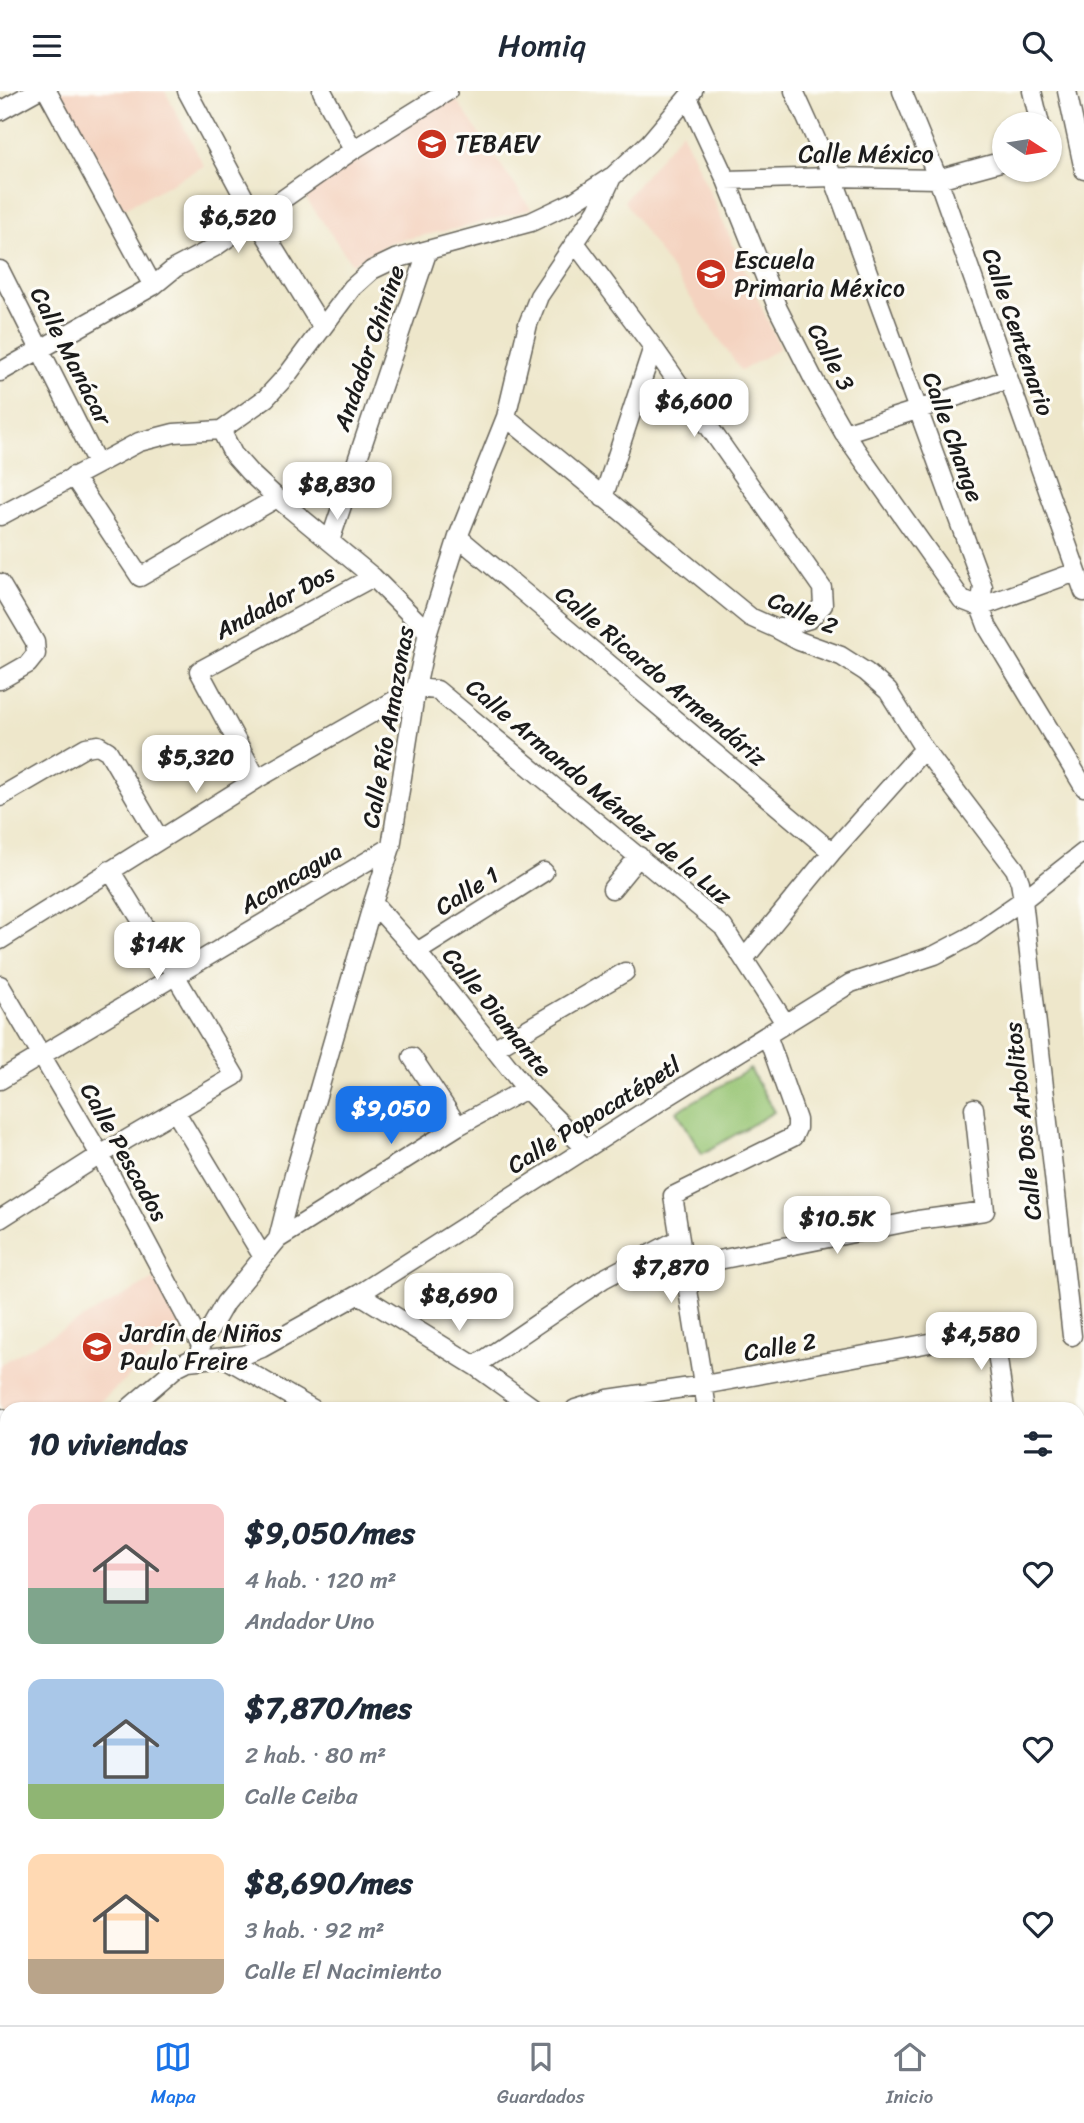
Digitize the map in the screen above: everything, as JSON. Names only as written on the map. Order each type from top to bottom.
[{"type":"street","points":[[0,111],[36,91]]},
{"type":"street","points":[[47,91],[153,286]]},
{"type":"street","points":[[187,91],[255,218],[322,327]]},
{"type":"street","points":[[322,91],[353,150]]},
{"type":"street","points":[[0,373],[153,286],[175,268],[215,247],[353,150],[448,91]]},
{"type":"street","name":"Calle Change","points":[[794,91],[833,177],[983,587],[979,607],[988,628],[1084,787]]},
{"type":"street","name":"Calle Centenario","points":[[902,91],[938,179],[1084,592]]},
{"type":"street","points":[[1032,91],[1037,112]]},
{"type":"street","points":[[1067,91],[1084,170]]},
{"type":"street","name":"Calle Río Amazonas","points":[[199,1352],[225,1303],[278,1239],[294,1175],[391,847],[416,688],[428,632],[458,537],[506,417],[528,324],[538,296],[576,244],[597,210],[612,177],[649,143],[691,94]]},
{"type":"street","name":"Calle 3","points":[[691,94],[778,309],[844,433],[962,600],[979,607]]},
{"type":"street","name":"Calle México","points":[[726,180],[833,177],[938,179],[992,164]]},
{"type":"street","points":[[0,516],[139,442],[174,433],[221,430],[266,398],[288,374],[352,288],[372,270],[395,259],[531,222],[573,202],[612,177]]},
{"type":"street","points":[[576,244],[653,347],[822,589],[823,605],[810,619],[777,629]]},
{"type":"street","name":"Andador Chinine","points":[[330,541],[428,250]]},
{"type":"street","name":"Calle Manácar","points":[[0,270],[97,463]]},
{"type":"street","points":[[603,499],[653,347]]},
{"type":"street","points":[[844,433],[1008,379]]},
{"type":"street","name":"Calle 2","points":[[506,417],[750,617],[799,641],[841,656],[888,691],[924,749],[1014,869],[1020,882],[1023,900]]},
{"type":"street","points":[[221,430],[233,454],[277,498],[373,577],[428,632]]},
{"type":"street","points":[[73,476],[140,577],[277,498]]},
{"type":"street","name":"Calle Ricardo Armendáriz","points":[[458,537],[832,852]]},
{"type":"street","points":[[979,607],[1076,572]]},
{"type":"street","name":"Andador Dos","points":[[257,779],[200,671],[373,577]]},
{"type":"street","points":[[0,583],[34,642],[36,654],[28,664],[0,680]]},
{"type":"street","points":[[0,940],[257,779],[416,688]]},
{"type":"street","name":"Calle Armando Méndez de la Luz","points":[[416,688],[437,690],[723,927],[785,1023]]},
{"type":"street","points":[[0,797],[86,747],[97,745],[108,751],[160,840]]},
{"type":"street","points":[[744,959],[832,852],[924,749]]},
{"type":"street","name":"Aconcagua","points":[[0,1080],[391,847]]},
{"type":"street","name":"Calle Popocatépetl","points":[[143,1402],[178,1366],[199,1352],[223,1357],[244,1355],[359,1294],[851,982],[934,955],[971,936],[1023,900],[1084,852]]},
{"type":"street","points":[[612,889],[639,856]]},
{"type":"street","points":[[0,1219],[100,1155],[235,1076],[110,870]]},
{"type":"street","name":"Calle 1","points":[[417,952],[544,872]]},
{"type":"street","name":"Calle Dos Arbolitos","points":[[1023,900],[1072,1336]]},
{"type":"street","name":"Calle Diamante","points":[[373,902],[417,952],[526,1089],[586,1149]]},
{"type":"street","points":[[495,1048],[625,972]]},
{"type":"street","name":"Calle Pescados","points":[[0,985],[100,1155],[199,1352]]},
{"type":"street","points":[[707,1402],[673,1196],[793,1137],[797,1120],[767,1035]]},
{"type":"street","points":[[412,1056],[458,1126]]},
{"type":"street","points":[[278,1239],[458,1126],[526,1089]]},
{"type":"street","points":[[684,1267],[918,1220],[985,1211],[974,1108]]},
{"type":"street","points":[[175,1111],[263,1257]]},
{"type":"street","points":[[475,1366],[603,1279],[680,1239]]},
{"type":"street","points":[[359,1294],[475,1366],[525,1402]]},
{"type":"street","name":"Calle 2","points":[[598,1402],[705,1385],[994,1331],[1004,1402]]},
{"type":"street","points":[[223,1357],[301,1402]]},
{"type":"shaded area","points":[[61,91],[165,91],[204,166],[123,209]]},
{"type":"shaded area","name":"TEBAEV","points":[[453,95],[531,209],[465,227],[391,242],[352,264],[303,194]]},
{"type":"shaded area","name":"Escuela Primaria México","points":[[682,131],[780,348],[741,371],[624,201]]},
{"type":"shaded area","name":"Jardín de Niños Paulo Freire","points":[[154,1279],[182,1330],[100,1402],[0,1402],[0,1364]]},
{"type":"green space","points":[[750,1069],[774,1112],[702,1154],[677,1111]]},
{"type":"place","name":"TEBAEV","points":[[432,144]]},
{"type":"place","name":"Escuela Primaria México","points":[[711,274]]},
{"type":"place","name":"Jardín de Niños Paulo Freire","points":[[97,1347]]}]
